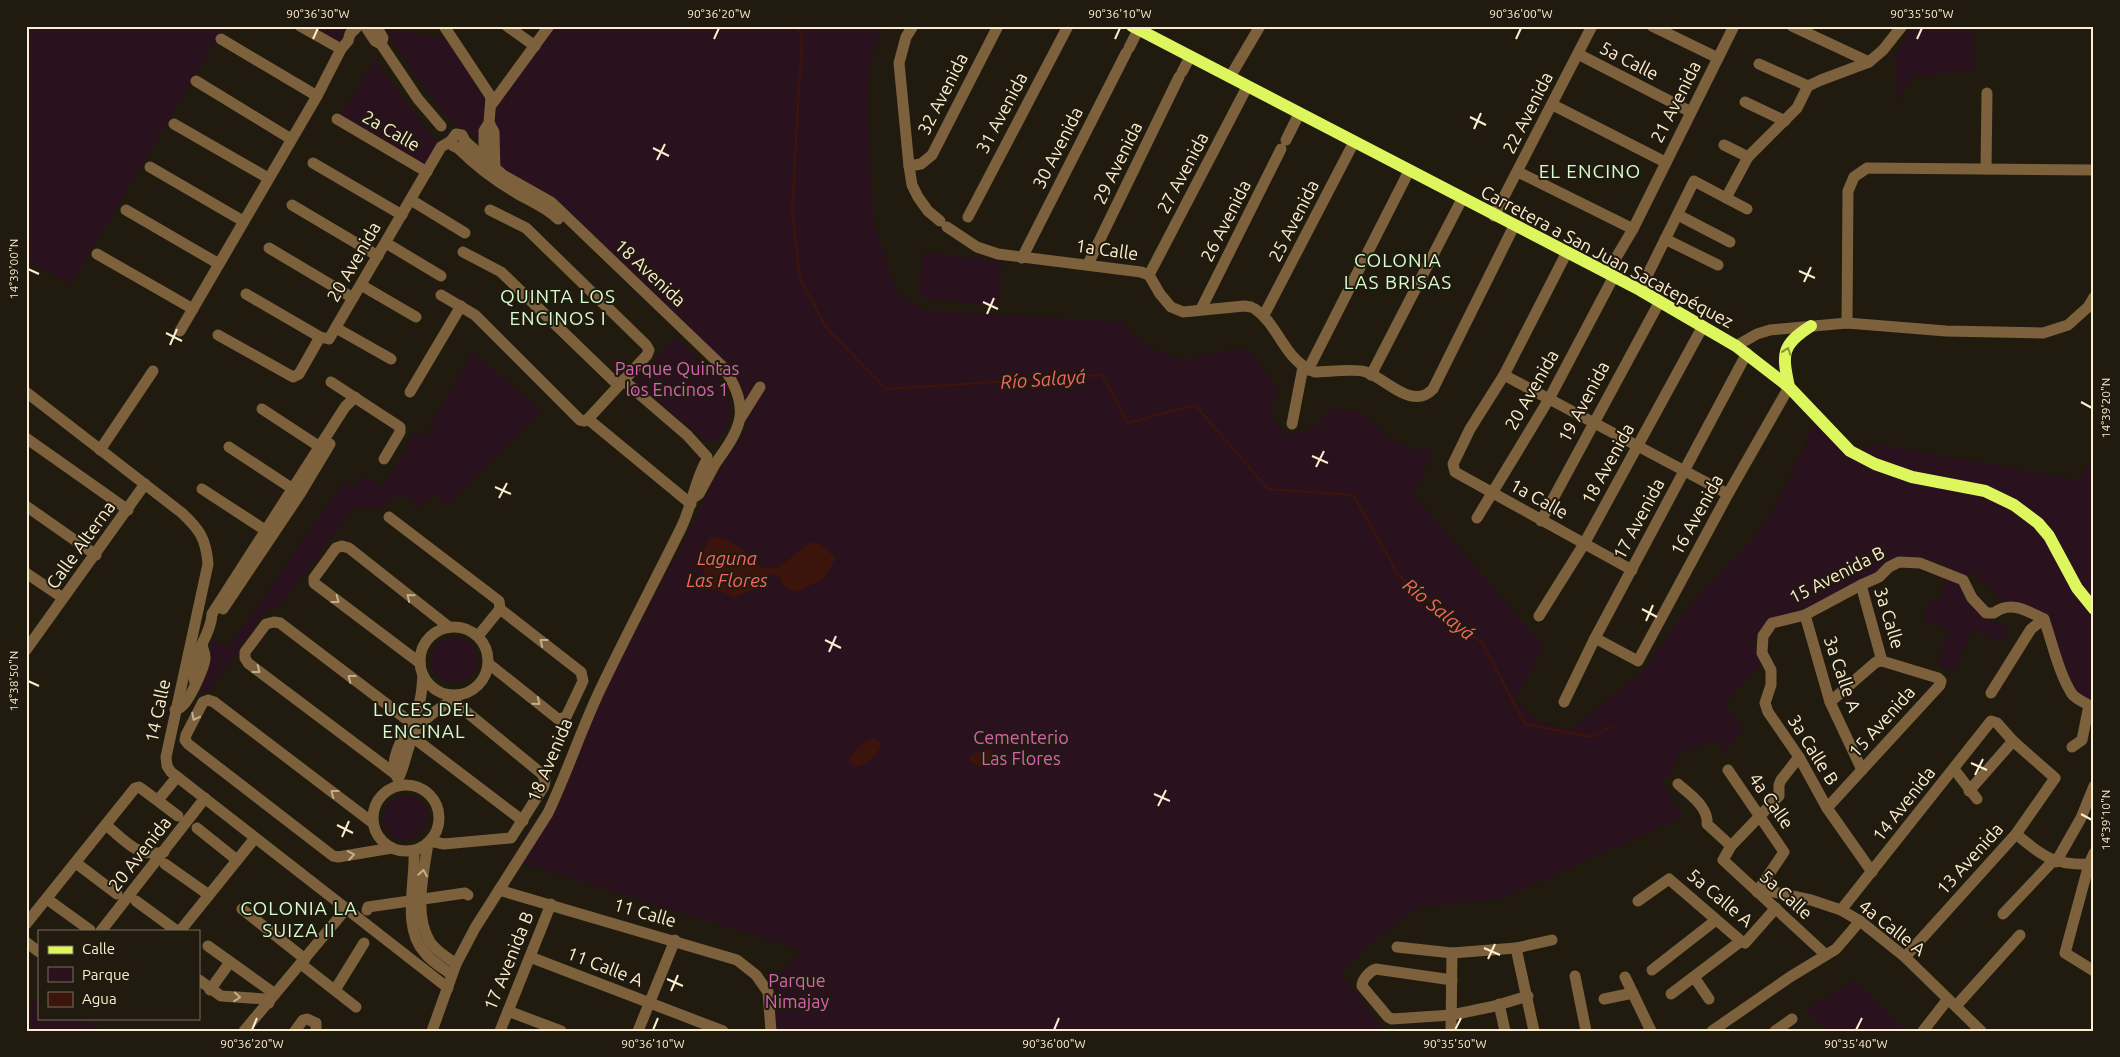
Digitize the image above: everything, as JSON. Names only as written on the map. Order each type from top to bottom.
[{"type":"main road","name":"Carretera a San Juan Sacatepéquez","points":[[1135,28],[1190,57],[1229,71],[1247,87],[1640,290],[1703,326],[1741,350],[1789,387],[1850,450],[1875,464],[1912,477],[1985,490],[1997,496],[2026,514],[2049,536],[2077,588],[2094,610]]},
{"type":"main road","points":[[1789,387],[1784,359],[1785,350],[1792,340],[1811,326]]},
{"type":"street","points":[[300,26],[344,45]]},
{"type":"street","points":[[507,26],[535,46]]},
{"type":"street","points":[[492,104],[549,26]]},
{"type":"street","name":"1a Calle","points":[[913,26],[906,38],[899,63],[912,185],[928,211],[977,247],[998,254],[1088,264],[1141,272],[1149,275],[1160,294],[1171,307],[1183,312],[1201,309],[1257,310]]},
{"type":"street","name":"32 Avenida","points":[[909,166],[921,164],[932,155],[998,26]]},
{"type":"street","name":"31 Avenida","points":[[968,217],[1068,26]]},
{"type":"street","points":[[1229,71],[1251,26]]},
{"type":"street","points":[[1229,71],[1260,26]]},
{"type":"street","name":"22 Avenida","points":[[1494,216],[1553,106],[1592,26]]},
{"type":"street","points":[[1652,26],[1718,58]]},
{"type":"street","name":"21 Avenida","points":[[1610,275],[1734,26]]},
{"type":"street","points":[[1792,26],[1869,62]]},
{"type":"street","points":[[180,331],[317,96],[344,45],[356,40],[367,27]]},
{"type":"street","name":"18 Avenida","points":[[367,27],[383,38],[381,44],[418,99],[441,126],[446,126],[456,142],[491,173],[552,214],[720,372],[733,399],[734,426],[710,461],[699,494],[692,501],[675,540],[600,689],[548,813],[478,922],[454,970],[432,1031]]},
{"type":"street","points":[[1726,198],[1756,146],[1797,108],[1808,86],[1869,62],[1883,50],[1900,27]]},
{"type":"street","points":[[447,28],[489,92],[492,104],[489,123],[484,131],[484,159]]},
{"type":"street","name":"30 Avenida","points":[[1022,258],[1127,51],[1135,28]]},
{"type":"street","points":[[221,39],[317,96]]},
{"type":"street","name":"5a Calle","points":[[1578,54],[1691,112]]},
{"type":"street","name":"29 Avenida","points":[[1088,264],[1190,57]]},
{"type":"street","points":[[1759,64],[1808,86]]},
{"type":"street","points":[[196,81],[291,139]]},
{"type":"street","name":"27 Avenida","points":[[1149,275],[1247,87]]},
{"type":"street","points":[[1986,169],[1987,93]]},
{"type":"street","points":[[1746,102],[1785,121]]},
{"type":"street","points":[[1553,106],[1665,162]]},
{"type":"street","name":"26 Avenida","points":[[1201,309],[1299,114]]},
{"type":"street","name":"2a Calle","points":[[337,120],[427,172]]},
{"type":"street","points":[[489,123],[494,132],[491,173]]},
{"type":"street","points":[[174,124],[268,178]]},
{"type":"street","name":"18 Avenida","points":[[456,142],[484,159],[491,173],[516,183],[550,202],[718,362],[730,376],[737,392],[740,419],[735,436],[710,461]]},
{"type":"street","name":"20 Avenida","points":[[391,359],[336,328],[440,147],[456,142]]},
{"type":"street","name":"25 Avenida","points":[[1257,310],[1354,142]]},
{"type":"street","points":[[1724,145],[1748,157]]},
{"type":"street","points":[[313,163],[402,215]]},
{"type":"street","points":[[150,167],[243,221]]},
{"type":"street","points":[[1847,323],[1848,191],[1854,177],[1866,168],[2094,170]]},
{"type":"street","points":[[1292,424],[1305,368],[1408,171]]},
{"type":"street","points":[[1518,172],[1633,229]]},
{"type":"street","points":[[1640,290],[1694,181],[1747,209]]},
{"type":"street","points":[[1372,375],[1462,199]]},
{"type":"street","points":[[411,200],[465,233]]},
{"type":"street","points":[[292,205],[378,256]]},
{"type":"street","points":[[126,210],[219,264]]},
{"type":"street","points":[[441,296],[475,315],[580,420],[585,421],[588,419],[647,354],[649,350],[646,346],[526,228],[490,210]]},
{"type":"street","points":[[1678,215],[1730,242]]},
{"type":"street","points":[[1257,310],[1284,345],[1305,368],[1339,372],[1358,370],[1372,375],[1412,396],[1428,394],[1433,389],[1514,226]]},
{"type":"street","points":[[1665,239],[1718,265]]},
{"type":"street","points":[[386,243],[440,276]]},
{"type":"street","points":[[269,248],[353,298]]},
{"type":"street","points":[[463,252],[501,272],[621,383],[687,435],[710,461]]},
{"type":"street","points":[[1567,252],[1504,375],[1594,421],[1728,494]]},
{"type":"street","points":[[97,254],[193,309]]},
{"type":"street","name":"20 Avenida","points":[[1477,518],[1549,399],[1610,275]]},
{"type":"street","points":[[361,284],[416,317]]},
{"type":"street","points":[[246,294],[320,336],[329,339],[336,328]]},
{"type":"street","points":[[1741,350],[1758,334],[1770,330],[1847,323],[1946,331],[2043,333],[2068,325],[2088,307],[2094,297]]},
{"type":"street","name":"19 Avenida","points":[[1541,521],[1660,301]]},
{"type":"street","points":[[410,392],[461,306]]},
{"type":"street","name":"18 Avenida","points":[[1539,616],[1584,544],[1703,326]]},
{"type":"street","points":[[218,335],[293,377],[298,374],[320,336]]},
{"type":"street","name":"17 Avenida","points":[[1564,702],[1595,638],[1685,471],[1741,350]]},
{"type":"street","points":[[100,450],[153,371]]},
{"type":"street","name":"1a Calle","points":[[1504,375],[1470,429],[1453,464],[1455,472],[1632,570]]},
{"type":"street","points":[[331,382],[353,400],[400,427],[400,432],[384,459]]},
{"type":"street","points":[[740,419],[760,387]]},
{"type":"street","name":"16 Avenida","points":[[1595,638],[1638,661],[1728,494],[1789,387]]},
{"type":"street","name":"14 Calle","points":[[26,392],[197,526],[203,536],[208,564],[175,710],[166,757],[167,766],[176,776],[448,988]]},
{"type":"street","points":[[175,710],[182,707],[186,702],[195,683],[201,676],[205,657],[202,645],[212,621],[219,616],[232,588],[265,530],[297,491],[320,447],[346,407],[353,400]]},
{"type":"street","points":[[232,588],[351,410],[353,400]]},
{"type":"street","points":[[262,409],[320,447]]},
{"type":"street","points":[[588,419],[692,501]]},
{"type":"street","points":[[26,438],[128,510]]},
{"type":"street","points":[[229,447],[297,491]]},
{"type":"street","name":"Calle Alterna","points":[[27,646],[96,555],[145,484]]},
{"type":"street","points":[[202,489],[265,530]]},
{"type":"street","points":[[26,506],[96,555]]},
{"type":"street","points":[[389,517],[499,601],[500,609],[581,672],[583,681],[566,717],[558,719],[489,664]]},
{"type":"street","points":[[420,663],[314,583],[314,578],[336,548],[342,546],[349,548],[448,627]]},
{"type":"street","name":"15 Avenida B","points":[[1763,636],[1772,623],[1805,615],[1880,577],[1889,567],[1899,562],[1909,561],[1920,563],[1963,580],[1972,598],[1986,613],[1994,614],[2001,608],[2011,606],[2044,619]]},
{"type":"street","points":[[26,573],[63,598]]},
{"type":"street","name":"3a Calle","points":[[1861,585],[1882,661],[1938,678],[1941,681]]},
{"type":"street","points":[[478,636],[500,609]]},
{"type":"street","name":"3a Calle A","points":[[1805,615],[1830,702],[1862,770]]},
{"type":"street","points":[[1991,694],[2031,629],[2044,619],[2062,671],[2073,694],[2080,701],[2089,705],[2082,740],[2072,747]]},
{"type":"street","points":[[423,675],[422,692],[412,730],[396,755],[397,779],[390,789],[378,800],[372,815],[376,834],[383,842],[401,851],[414,851],[429,842],[436,833],[438,812],[428,794],[397,779],[248,663],[245,658],[245,652],[266,624],[280,623],[412,730],[523,821]]},
{"type":"street","points":[[412,730],[441,706],[455,698],[476,689],[487,673],[489,664],[486,649],[478,636],[469,630],[459,627],[448,627],[437,631],[427,639],[421,651],[420,663],[423,675],[428,684],[437,691],[455,698],[542,774],[545,780],[544,786],[511,838],[444,844],[429,842]]},
{"type":"street","name":"3a Calle B","points":[[1763,636],[1762,653],[1771,670],[1771,685],[1765,703],[1768,712],[1798,757],[1827,808],[1872,872]]},
{"type":"street","points":[[1830,702],[1876,662],[1882,661]]},
{"type":"street","name":"15 Avenida","points":[[1827,808],[1940,685],[1941,681]]},
{"type":"street","points":[[373,823],[214,702],[208,700],[203,702],[186,735],[185,740],[188,744],[333,856],[338,857],[392,848]]},
{"type":"street","name":"14 Avenida","points":[[1841,910],[1992,721],[2013,741]]},
{"type":"street","points":[[1954,769],[1973,795],[2013,741]]},
{"type":"street","name":"13 Avenida","points":[[1905,957],[2016,834],[2055,778],[2013,741]]},
{"type":"street","points":[[1678,784],[1692,795],[1706,814],[1707,824],[1731,846],[1779,796],[1781,780],[1798,757]]},
{"type":"street","name":"4a Calle","points":[[1728,770],[1784,852],[1759,890]]},
{"type":"street","points":[[158,800],[176,776]]},
{"type":"street","points":[[2003,914],[2055,861],[2081,818],[2094,786]]},
{"type":"street","points":[[26,924],[135,788],[142,788],[178,816]]},
{"type":"street","name":"20 Avenida","points":[[99,930],[164,852],[205,798]]},
{"type":"street","points":[[106,825],[140,852],[148,854],[164,852]]},
{"type":"street","points":[[197,828],[238,860]]},
{"type":"street","points":[[2016,834],[2038,852],[2055,861],[2091,864]]},
{"type":"street","points":[[181,930],[255,838]]},
{"type":"street","points":[[416,899],[429,842]]},
{"type":"street","name":"5a Calle","points":[[1731,846],[1723,860],[1759,890],[1826,955]]},
{"type":"street","points":[[414,851],[416,899],[428,937],[429,950],[454,970]]},
{"type":"street","points":[[2094,853],[2065,953],[2094,971]]},
{"type":"street","points":[[76,863],[117,894]]},
{"type":"street","points":[[166,864],[209,895]]},
{"type":"street","name":"5a Calle A","points":[[1638,900],[1669,879],[1716,920],[1744,941]]},
{"type":"street","name":"11 Calle","points":[[499,890],[675,940],[737,960],[756,975],[768,992],[771,1031]]},
{"type":"street","name":"4a Calle A","points":[[1759,890],[1812,900],[1841,910],[1860,921],[1905,957],[1981,1031]]},
{"type":"street","points":[[367,910],[368,906],[465,893],[468,895]]},
{"type":"street","points":[[47,899],[99,930]]},
{"type":"street","points":[[136,901],[175,930]]},
{"type":"street","name":"17 Avenida B","points":[[500,1031],[551,904]]},
{"type":"street","points":[[1671,994],[1744,941],[1776,908]]},
{"type":"street","points":[[242,909],[356,1007]]},
{"type":"street","points":[[244,1031],[346,909]]},
{"type":"street","points":[[1652,970],[1716,920]]},
{"type":"street","points":[[1712,1031],[1790,977],[1836,949],[1860,921]]},
{"type":"street","points":[[1923,1031],[2020,935]]},
{"type":"street","points":[[638,1031],[675,940]]},
{"type":"street","points":[[1397,947],[1452,953],[1516,948],[1552,940]]},
{"type":"street","points":[[26,942],[38,951]]},
{"type":"street","points":[[335,990],[364,943]]},
{"type":"street","points":[[208,946],[272,998]]},
{"type":"street","points":[[1516,948],[1528,996],[1534,1031]]},
{"type":"street","points":[[1451,1031],[1452,953]]},
{"type":"street","name":"11 Calle A","points":[[530,956],[723,1031]]},
{"type":"street","points":[[210,990],[230,962]]},
{"type":"street","points":[[1452,980],[1376,969],[1362,982],[1362,986],[1388,1017],[1392,1019],[1452,1015],[1528,996]]},
{"type":"street","points":[[1575,976],[1586,1031]]},
{"type":"street","points":[[1625,977],[1651,1031]]},
{"type":"street","points":[[1694,977],[1710,999]]},
{"type":"street","points":[[200,981],[210,990],[222,996],[272,998]]},
{"type":"street","points":[[1604,999],[1633,993]]},
{"type":"street","points":[[1499,1004],[1505,1031]]},
{"type":"street","points":[[508,1011],[561,1031]]},
{"type":"street","points":[[295,1031],[303,1020],[307,1019],[316,1023],[316,1029]]},
{"type":"street","points":[[1775,1031],[1792,1019]]},
{"type":"green space","points":[[26,26],[225,26],[71,284],[26,260]]},
{"type":"green space","points":[[303,26],[346,26],[347,32],[337,43]]},
{"type":"green space","points":[[543,26],[884,26],[871,58],[867,100],[874,225],[898,293],[922,310],[1123,322],[1133,334],[1158,351],[1185,360],[1233,349],[1243,349],[1253,355],[1280,391],[1271,404],[1276,423],[1288,435],[1310,430],[1334,406],[1354,411],[1368,418],[1387,436],[1415,450],[1433,450],[1414,495],[1544,647],[1515,701],[1537,720],[1570,730],[1641,673],[1694,599],[1752,539],[1776,504],[1815,424],[1854,458],[1870,443],[2079,480],[2094,456],[2094,700],[2073,697],[2062,689],[2043,622],[2015,603],[2002,600],[1970,571],[1965,576],[1987,619],[2009,627],[2000,642],[1973,630],[1954,671],[1939,667],[1947,628],[1924,622],[1927,601],[1939,603],[1947,564],[1918,558],[1878,572],[1799,612],[1750,640],[1764,661],[1738,688],[1727,703],[1729,712],[1744,729],[1725,753],[1716,741],[1679,753],[1670,776],[1661,780],[1683,817],[1504,898],[1418,908],[1375,940],[1340,972],[1384,1031],[775,1030],[774,1005],[764,984],[804,951],[522,863],[605,689],[685,539],[714,480],[745,431],[745,409],[737,385],[625,271],[509,177],[481,142],[453,123],[438,106],[393,43],[388,29],[450,40],[484,100],[498,89]]},
{"type":"green space","points":[[1911,26],[1978,26],[1972,41],[1978,69],[1911,77],[1897,104],[1895,56]]},
{"type":"green space","points":[[374,60],[441,147],[423,166],[340,116]]},
{"type":"green space","points":[[923,252],[1003,261],[998,306],[918,297]]},
{"type":"green space","name":"Parque Quintas los Encinos 1","points":[[676,337],[723,384],[731,407],[729,425],[715,442],[705,442],[635,380]]},
{"type":"green space","points":[[472,351],[542,411],[447,505],[434,495],[420,508],[407,497],[394,497],[384,507],[354,508],[279,607],[265,611],[209,693],[201,691],[213,638],[228,648],[343,482],[354,486],[362,476],[384,486],[415,432],[424,437]]},
{"type":"green space","points":[[449,637],[459,637],[473,647],[477,660],[473,673],[467,679],[459,683],[449,683],[435,673],[431,665],[431,655],[441,641]]},
{"type":"green space","points":[[406,795],[417,798],[424,803],[428,810],[428,818],[421,832],[414,838],[404,842],[397,839],[388,830],[385,825],[384,813],[386,806],[391,800]]},
{"type":"green space","points":[[1855,980],[1905,1031],[1825,1031],[1806,1009]]},
{"type":"green space","points":[[38,995],[38,1020],[87,1020],[101,1031],[26,1031],[26,1012]]},
{"type":"water","name":"Laguna Las Flores","points":[[710,537],[733,543],[762,568],[778,568],[810,542],[821,545],[836,558],[824,578],[798,592],[786,589],[778,575],[770,574],[761,586],[735,597],[708,587],[700,558]]},
{"type":"water","points":[[875,738],[882,744],[875,755],[869,761],[857,767],[851,764],[849,760],[857,748]]},
{"type":"water","points":[[985,748],[992,751],[994,756],[993,762],[981,767],[970,761],[970,756]]},
{"type":"waterway","name":"Río Salayá","points":[[797,26],[802,36],[792,211],[800,278],[825,326],[886,389],[1102,375],[1128,423],[1195,405],[1268,489],[1353,495],[1399,576],[1483,644],[1525,724],[1592,737],[1612,726]]},
{"type":"district","name":"EL ENCINO","points":[[1590,171]]},
{"type":"district","name":"COLONIA LAS BRISAS","points":[[1398,271]]},
{"type":"district","name":"QUINTA LOS ENCINOS I","points":[[558,307]]},
{"type":"district","name":"LUCES DEL ENCINAL","points":[[424,720]]},
{"type":"district","name":"COLONIA LA SUIZA II","points":[[299,919]]},
{"type":"park label","name":"Cementerio Las Flores","points":[[1021,748]]},
{"type":"park label","name":"Parque Nimajay","points":[[797,991]]}]
